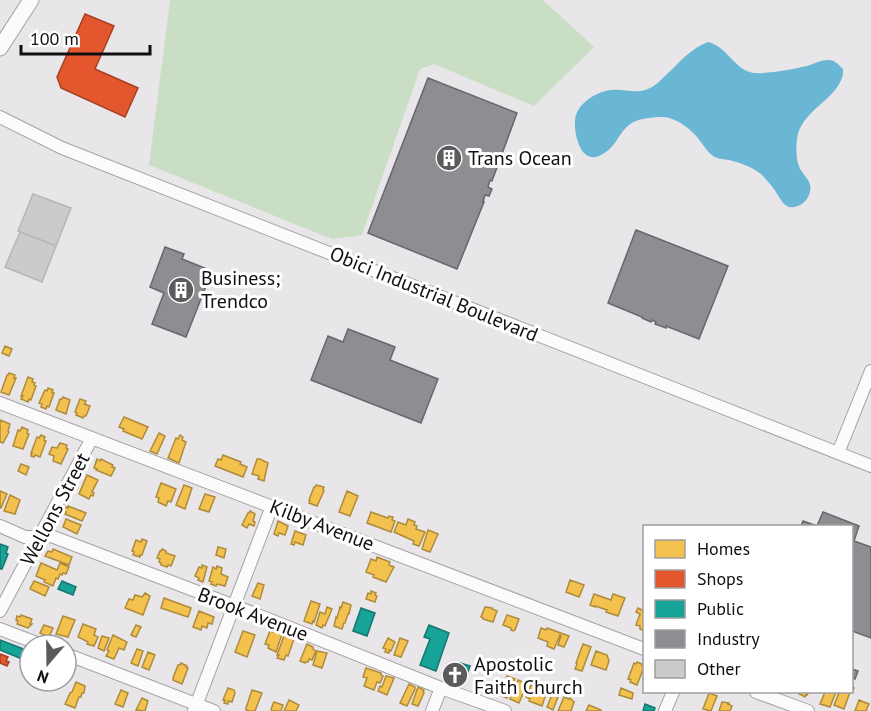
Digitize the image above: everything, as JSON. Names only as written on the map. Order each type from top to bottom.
[{"type":"main road","points":[[0,48],[31,0]]},
{"type":"street","name":"Obici Industrial Boulevard","points":[[0,117],[62,148],[871,466]]},
{"type":"street","points":[[838,453],[871,371]]},
{"type":"street","name":"Kilby Avenue","points":[[0,403],[643,648]]},
{"type":"street","name":"Wellons Street","points":[[0,611],[92,438]]},
{"type":"street","points":[[195,707],[272,506]]},
{"type":"street","name":"Brook Avenue","points":[[0,526],[25,537],[51,536],[505,711]]},
{"type":"street","points":[[0,629],[18,636]]},
{"type":"street","points":[[78,659],[195,707],[214,711]]},
{"type":"street","points":[[432,711],[441,688]]},
{"type":"street","points":[[665,711],[673,693]]},
{"type":"street","points":[[759,693],[808,711]]},
{"type":"green space","points":[[170,0],[543,0],[594,47],[534,106],[434,64],[420,69],[362,235],[332,239],[149,165]]},
{"type":"water","points":[[708,42],[721,48],[741,68],[754,73],[790,70],[828,60],[835,62],[843,69],[838,86],[804,121],[800,129],[797,160],[809,182],[810,192],[800,205],[787,206],[758,172],[742,164],[714,156],[691,131],[680,122],[669,118],[649,118],[631,124],[601,155],[587,156],[582,151],[576,137],[575,121],[578,110],[586,101],[607,91],[639,91],[651,88],[691,52]]},
{"type":"building: Homes","points":[[5,346],[12,349],[9,356],[2,353]]},
{"type":"building: Homes","points":[[9,373],[15,375],[14,378],[16,378],[9,395],[1,392]]},
{"type":"building: Homes","points":[[28,377],[33,379],[32,382],[36,386],[28,402],[21,399],[23,396],[21,396]]},
{"type":"building: Homes","points":[[48,388],[54,393],[46,409],[39,403]]},
{"type":"building: Homes","points":[[63,397],[70,400],[66,414],[56,410]]},
{"type":"building: Homes","points":[[80,399],[86,401],[84,404],[90,406],[83,418],[75,412]]},
{"type":"building: Homes","points":[[124,417],[148,427],[142,439],[119,427]]},
{"type":"building: Homes","points":[[0,420],[10,424],[9,432],[3,443],[0,442]]},
{"type":"building: Homes","points":[[22,427],[28,430],[29,434],[23,449],[13,446],[18,430],[20,431]]},
{"type":"building: Homes","points":[[159,433],[165,436],[157,454],[150,451]]},
{"type":"building: Homes","points":[[41,435],[46,441],[40,457],[31,456],[37,437]]},
{"type":"building: Homes","points":[[180,435],[186,442],[179,463],[168,458],[176,438],[178,439]]},
{"type":"building: Homes","points":[[60,443],[67,445],[68,449],[61,464],[53,461],[54,456],[49,454],[52,447],[57,448]]},
{"type":"building: Homes","points":[[223,455],[247,467],[243,477],[215,466]]},
{"type":"building: Homes","points":[[97,459],[113,465],[112,467],[115,468],[111,476],[94,468]]},
{"type":"building: Homes","points":[[257,459],[268,463],[264,481],[252,474]]},
{"type":"building: Homes","points":[[21,464],[29,467],[26,475],[18,471]]},
{"type":"building: Homes","points":[[87,475],[98,480],[92,492],[93,496],[91,495],[89,499],[79,494]]},
{"type":"building: Homes","points":[[161,483],[176,489],[171,502],[168,501],[166,506],[158,502],[159,498],[156,497]]},
{"type":"building: Homes","points":[[184,485],[192,488],[185,509],[176,505]]},
{"type":"building: Homes","points":[[316,485],[324,487],[317,506],[309,503]]},
{"type":"building: Homes","points":[[0,491],[7,494],[1,508],[0,508]]},
{"type":"building: Homes","points":[[347,491],[358,496],[350,516],[339,512]]},
{"type":"building: Homes","points":[[205,494],[215,497],[209,512],[199,509]]},
{"type":"building: Homes","points":[[10,495],[20,500],[15,514],[4,511]]},
{"type":"building: Homes","points":[[68,506],[86,513],[82,521],[65,514],[64,511]]},
{"type":"building: Homes","points":[[250,511],[255,514],[253,521],[255,522],[254,526],[249,524],[247,528],[242,525]]},
{"type":"building: Homes","points":[[371,512],[388,518],[393,517],[392,520],[395,521],[391,532],[367,523]]},
{"type":"building: Homes","points":[[66,519],[81,525],[77,534],[63,527]]},
{"type":"building: Homes","points":[[408,519],[415,522],[416,529],[425,532],[419,546],[413,544],[414,541],[394,532],[398,522],[406,525]]},
{"type":"building: Homes","points":[[278,521],[288,526],[285,535],[274,534]]},
{"type":"building: Homes","points":[[428,530],[438,534],[430,552],[422,549]]},
{"type":"building: Homes","points":[[295,531],[306,535],[303,545],[295,542],[294,545],[291,544]]},
{"type":"building: Homes","points":[[142,539],[147,541],[142,555],[140,557],[133,555],[136,540],[141,542]]},
{"type":"building: Homes","points":[[218,547],[226,549],[224,558],[216,555]]},
{"type":"building: Homes","points":[[53,549],[72,557],[69,565],[45,556]]},
{"type":"building: Homes","points":[[162,549],[175,556],[171,566],[161,565],[159,562],[160,559],[157,558]]},
{"type":"building: Homes","points":[[377,557],[390,562],[389,565],[394,567],[386,582],[366,572],[371,559],[376,561]]},
{"type":"building: Homes","points":[[41,563],[57,570],[60,563],[69,567],[66,574],[60,574],[58,579],[56,578],[53,586],[36,576]]},
{"type":"building: Homes","points":[[202,565],[207,567],[203,582],[195,576]]},
{"type":"building: Homes","points":[[217,566],[222,568],[221,574],[228,577],[225,586],[217,584],[216,586],[209,581],[213,567],[216,569]]},
{"type":"building: Homes","points":[[570,580],[584,585],[579,597],[566,592]]},
{"type":"building: Homes","points":[[34,581],[49,587],[45,596],[30,589]]},
{"type":"building: Homes","points":[[258,583],[264,585],[260,599],[252,596]]},
{"type":"building: Homes","points":[[371,591],[376,593],[375,602],[366,599]]},
{"type":"building: Homes","points":[[145,593],[150,596],[143,615],[125,608],[129,599],[133,600],[135,595],[142,597]]},
{"type":"building: Homes","points":[[594,594],[611,600],[613,594],[625,598],[618,616],[590,605]]},
{"type":"building: Homes","points":[[164,598],[191,608],[188,617],[161,608]]},
{"type":"building: Homes","points":[[311,601],[320,604],[312,624],[304,621]]},
{"type":"building: Homes","points":[[343,602],[351,605],[342,629],[334,626]]},
{"type":"building: Homes","points":[[327,607],[332,609],[322,628],[316,625],[320,612],[325,614]]},
{"type":"building: Homes","points":[[485,607],[497,611],[493,622],[481,617]]},
{"type":"building: Homes","points":[[638,608],[643,610],[643,630],[636,625],[640,614],[636,612]]},
{"type":"building: Homes","points":[[199,611],[214,617],[212,624],[208,623],[207,628],[202,626],[201,630],[193,627]]},
{"type":"building: Homes","points":[[507,615],[519,619],[513,631],[503,625]]},
{"type":"building: Homes","points":[[17,616],[32,619],[30,624],[32,624],[28,628],[17,624]]},
{"type":"building: Homes","points":[[63,616],[75,620],[70,633],[56,633]]},
{"type":"building: Homes","points":[[83,624],[96,629],[94,635],[98,637],[94,646],[78,637]]},
{"type":"building: Homes","points":[[44,625],[53,628],[51,633],[40,633]]},
{"type":"building: Homes","points":[[136,625],[141,627],[136,637],[131,635]]},
{"type":"building: Homes","points":[[541,628],[569,636],[564,647],[558,645],[560,635],[554,649],[547,646],[548,642],[538,638]]},
{"type":"building: Homes","points":[[243,631],[255,635],[247,657],[235,652]]},
{"type":"building: Homes","points":[[270,631],[282,634],[276,652],[265,644]]},
{"type":"building: Homes","points":[[113,635],[127,642],[124,650],[119,648],[114,659],[106,656]]},
{"type":"building: Homes","points":[[102,636],[109,638],[104,651],[98,648]]},
{"type":"building: Homes","points":[[284,636],[294,639],[288,656],[286,655],[284,660],[277,658],[279,655],[277,655]]},
{"type":"building: Homes","points":[[388,638],[395,642],[389,653],[383,648]]},
{"type":"building: Homes","points":[[400,638],[408,641],[401,657],[394,655]]},
{"type":"building: Homes","points":[[307,644],[316,651],[312,660],[309,659],[305,663],[300,661]]},
{"type":"building: Homes","points":[[583,644],[591,647],[582,671],[575,669]]},
{"type":"building: Homes","points":[[137,649],[143,651],[138,666],[131,663]]},
{"type":"building: Homes","points":[[317,651],[327,653],[322,668],[313,665]]},
{"type":"building: Homes","points":[[596,651],[607,655],[609,661],[606,670],[591,665]]},
{"type":"building: Homes","points":[[148,652],[155,655],[149,670],[142,667]]},
{"type":"building: Homes","points":[[637,662],[643,666],[637,685],[628,679],[634,663]]},
{"type":"building: Homes","points":[[181,663],[188,668],[182,684],[173,680],[178,665]]},
{"type":"building: Homes","points":[[366,668],[381,673],[383,676],[380,683],[377,682],[374,690],[364,686],[367,678],[363,677]]},
{"type":"building: Homes","points":[[386,676],[394,678],[387,695],[378,691]]},
{"type":"building: Homes","points":[[507,676],[515,679],[507,698],[499,695]]},
{"type":"building: Homes","points":[[518,680],[527,684],[519,703],[510,699]]},
{"type":"building: Homes","points":[[78,683],[85,686],[84,693],[79,697],[75,708],[65,704],[70,693],[78,693]]},
{"type":"building: Homes","points":[[409,684],[415,689],[407,706],[400,703]]},
{"type":"building: Homes","points":[[531,685],[547,691],[542,706],[529,701],[530,699],[526,697]]},
{"type":"building: Homes","points":[[418,687],[424,690],[424,693],[418,706],[412,704]]},
{"type":"building: Homes","points":[[228,688],[234,690],[235,693],[232,702],[228,701],[228,704],[223,700]]},
{"type":"building: Homes","points":[[621,688],[633,693],[632,699],[619,695]]},
{"type":"building: Homes","points":[[121,690],[128,693],[123,707],[115,704]]},
{"type":"building: Homes","points":[[252,690],[262,693],[255,711],[249,711],[246,708]]},
{"type":"building: Homes","points":[[709,693],[717,696],[711,711],[703,709]]},
{"type":"building: Homes","points":[[825,693],[836,693],[830,707],[820,704]]},
{"type":"building: Homes","points":[[839,693],[850,693],[844,709],[834,705]]},
{"type":"building: Homes","points":[[552,695],[558,697],[553,710],[547,707]]},
{"type":"building: Homes","points":[[564,697],[574,702],[571,711],[558,711]]},
{"type":"building: Homes","points":[[142,698],[148,701],[145,711],[136,710]]},
{"type":"building: Homes","points":[[289,700],[299,705],[296,711],[284,711]]},
{"type":"building: Homes","points":[[859,700],[869,704],[866,711],[855,711]]},
{"type":"building: Homes","points":[[274,702],[283,705],[281,711],[272,711]]},
{"type":"building: Homes","points":[[722,702],[732,706],[730,711],[719,711]]},
{"type":"building: Homes","points":[[589,705],[601,710],[601,711],[586,711]]},
{"type":"building: Shops","points":[[85,14],[114,26],[95,69],[138,88],[125,117],[61,88],[57,77]]},
{"type":"building: Shops","points":[[0,654],[8,657],[7,666],[0,663]]},
{"type":"building: Public","points":[[0,544],[8,547],[6,553],[8,554],[2,569],[0,569]]},
{"type":"building: Public","points":[[62,581],[76,587],[73,595],[58,589]]},
{"type":"building: Public","points":[[361,608],[375,613],[367,636],[353,631]]},
{"type":"building: Public","points":[[429,625],[449,633],[436,671],[420,665],[430,639],[424,637]]},
{"type":"building: Public","points":[[0,640],[18,647],[18,657],[0,650]]},
{"type":"building: Public","points":[[460,663],[470,666],[465,680],[462,681],[457,680],[458,677],[455,676]]},
{"type":"building: Public","points":[[645,704],[655,708],[654,711],[643,711]]},
{"type":"building: Industry","name":"Trans Ocean","points":[[428,78],[517,113],[492,181],[490,180],[488,187],[492,189],[489,196],[485,195],[457,269],[368,233]]},
{"type":"building: Industry","points":[[636,230],[728,266],[699,339],[655,324],[656,322],[652,320],[651,322],[608,303]]},
{"type":"building: Industry","name":"Business; Trendco","points":[[165,247],[184,254],[182,259],[212,271],[186,337],[152,324],[164,293],[150,287]]},
{"type":"building: Industry","points":[[348,329],[395,347],[390,360],[438,379],[421,423],[311,380],[328,336],[343,342]]},
{"type":"building: Industry","points":[[823,512],[859,526],[854,541],[871,547],[871,638],[853,631],[853,525],[817,525]]},
{"type":"building: Industry","points":[[803,521],[814,525],[801,525]]},
{"type":"building: Industry","points":[[853,669],[858,671],[855,679],[853,678]]},
{"type":"building: Other","points":[[33,194],[71,208],[56,246],[18,231]]},
{"type":"building: Other","points":[[20,232],[56,246],[42,282],[5,267]]},
{"type":"place","name":"Trans Ocean","points":[[449,158]]},
{"type":"place","name":"Business; Trendco","points":[[181,290]]},
{"type":"place","name":"Apostolic Faith Church","points":[[455,675]]}]
